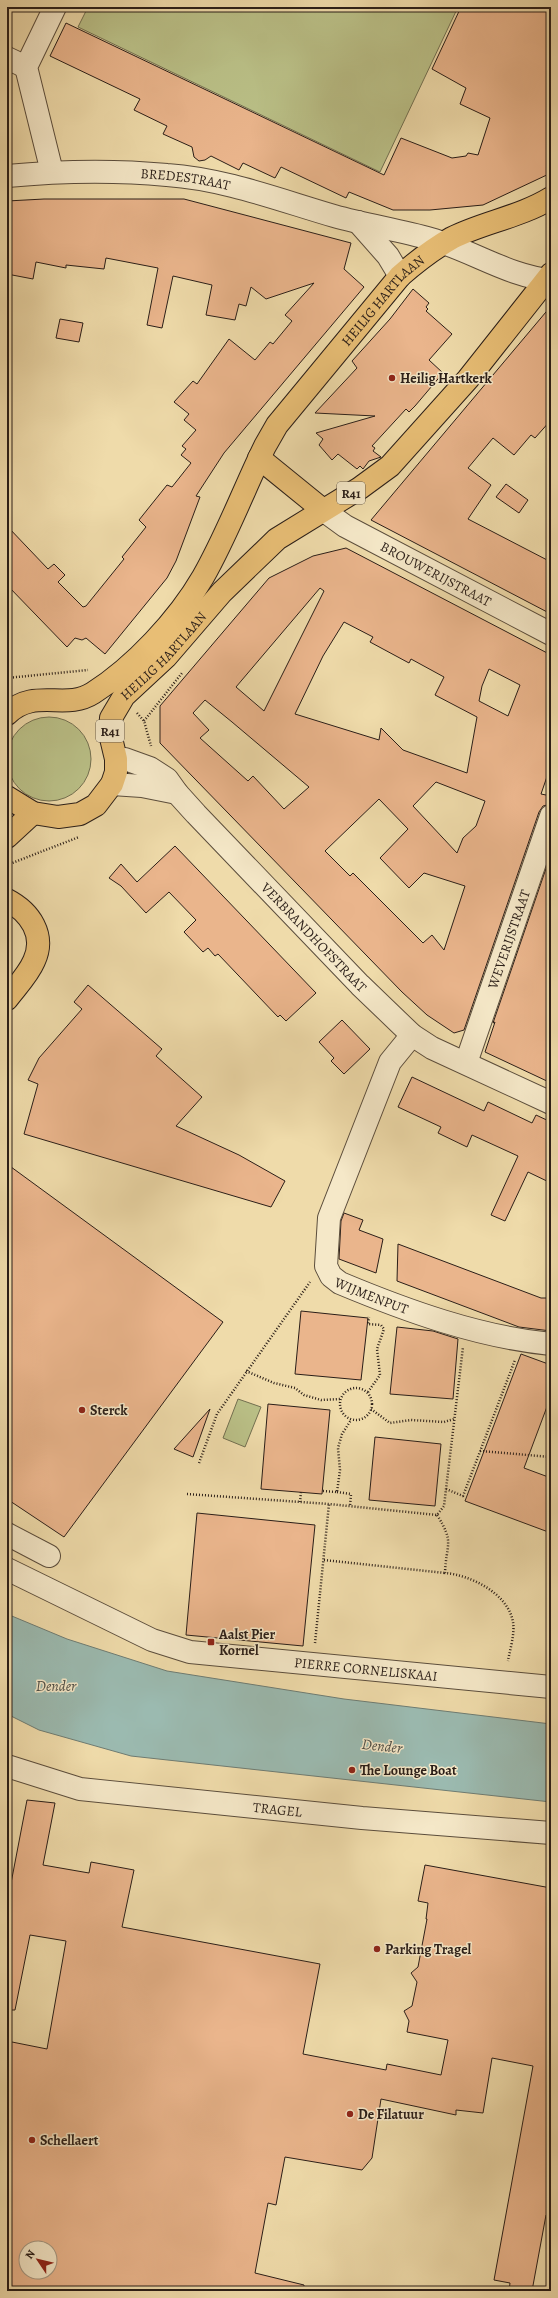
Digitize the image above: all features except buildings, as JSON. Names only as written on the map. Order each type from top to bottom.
[{"type":"main road","name":"HEILIG HARTLAAN","points":[[9,710],[36,700],[75,700],[91,694],[112,680],[160,635],[202,578],[259,458],[277,426],[400,276],[420,258],[445,243],[479,228],[536,207],[551,198]]},
{"type":"main road","name":"HEILIG HARTLAAN","points":[[7,797],[33,813],[58,817],[80,814],[96,805],[112,784],[116,772],[116,759],[110,734],[110,718],[124,696],[166,657],[247,566],[277,539],[360,488],[390,466],[468,379],[550,278]]},
{"type":"main road","name":"R41","points":[[259,458],[323,510]]},
{"type":"main road","points":[[7,836],[33,813]]},
{"type":"main road","points":[[7,900],[24,910],[31,920],[38,936],[38,947],[35,960],[7,999]]},
{"type":"street","points":[[52,172],[16,62],[55,7]]},
{"type":"street","name":"BREDESTRAAT","points":[[7,176],[52,172],[168,175],[266,194],[358,222],[445,243],[481,259],[550,278]]},
{"type":"street","points":[[358,222],[378,244],[400,276]]},
{"type":"street","name":"BROUWERIJSTRAAT","points":[[323,510],[345,526],[551,634]]},
{"type":"street","name":"VERBRANDHOFSTRAAT","points":[[116,759],[125,759],[150,768],[167,779],[177,793],[360,985],[412,1035],[432,1048],[551,1103]]},
{"type":"street","points":[[112,784],[142,786],[177,793]]},
{"type":"street","name":"WEVERIJSTRAAT","points":[[466,1063],[551,816]]},
{"type":"street","name":"WIJMENPUT","points":[[412,1035],[390,1062],[329,1218],[326,1266],[331,1276],[340,1283],[432,1318],[522,1341],[551,1344]]},
{"type":"street","points":[[7,1534],[49,1556]]},
{"type":"street","name":"PIERRE CORNELISKAAI","points":[[7,1569],[152,1640],[190,1652],[551,1687]]},
{"type":"street","name":"TRAGEL","points":[[7,1766],[80,1788],[362,1818],[551,1833]]},
{"type":"path","points":[[144,721],[185,670]]},
{"type":"path","points":[[199,1463],[217,1414],[308,1284],[326,1266]]},
{"type":"path","points":[[368,1392],[380,1376],[378,1349],[384,1329],[381,1325],[372,1324]]},
{"type":"path","points":[[437,1515],[444,1506],[466,1327]]},
{"type":"path","points":[[446,1489],[463,1496],[522,1341]]},
{"type":"path","points":[[246,1371],[274,1383],[295,1388],[304,1395],[321,1400],[340,1399]]},
{"type":"path","points":[[352,1388],[363,1389],[368,1392],[372,1400],[372,1409],[361,1420],[351,1420],[340,1409],[340,1399],[347,1390],[352,1388]]},
{"type":"path","points":[[372,1409],[390,1423],[411,1420],[444,1422],[454,1419]]},
{"type":"path","points":[[337,1492],[340,1470],[338,1448],[342,1434],[351,1420]]},
{"type":"path","points":[[480,1451],[551,1457]]},
{"type":"path","points":[[322,1491],[351,1494],[350,1506]]},
{"type":"path","points":[[300,1502],[301,1492]]},
{"type":"path","points":[[187,1494],[329,1504],[437,1515]]},
{"type":"path","points":[[313,1664],[329,1504]]},
{"type":"path","points":[[437,1515],[447,1531],[449,1548],[445,1574]]},
{"type":"path","points":[[324,1560],[445,1574],[460,1574],[484,1586],[504,1603],[511,1615],[513,1629],[504,1683]]},
{"type":"green space","points":[[88,7],[458,7],[380,172],[78,27]]},
{"type":"green space","points":[[49,717],[65,720],[79,729],[88,743],[91,759],[88,775],[79,789],[65,798],[49,801],[33,798],[19,789],[10,775],[7,759],[10,743],[19,729],[33,720]]},
{"type":"green space","points":[[238,1399],[261,1407],[245,1447],[223,1438]]},
{"type":"water","name":"Dender","points":[[7,1614],[67,1639],[167,1671],[344,1699],[551,1724],[551,1802],[131,1756],[39,1730],[7,1714]]},
{"type":"place","name":"Heilig Hartkerk","points":[[392,378]]},
{"type":"place","name":"Sterck","points":[[82,1410]]},
{"type":"place","name":"Aalst Pier Kornel","points":[[211,1642]]},
{"type":"place","name":"The Lounge Boat","points":[[352,1770]]},
{"type":"place","name":"Parking Tragel","points":[[377,1949]]},
{"type":"place","name":"De Filatuur","points":[[350,2114]]},
{"type":"place","name":"Schellaert","points":[[32,2140]]}]
